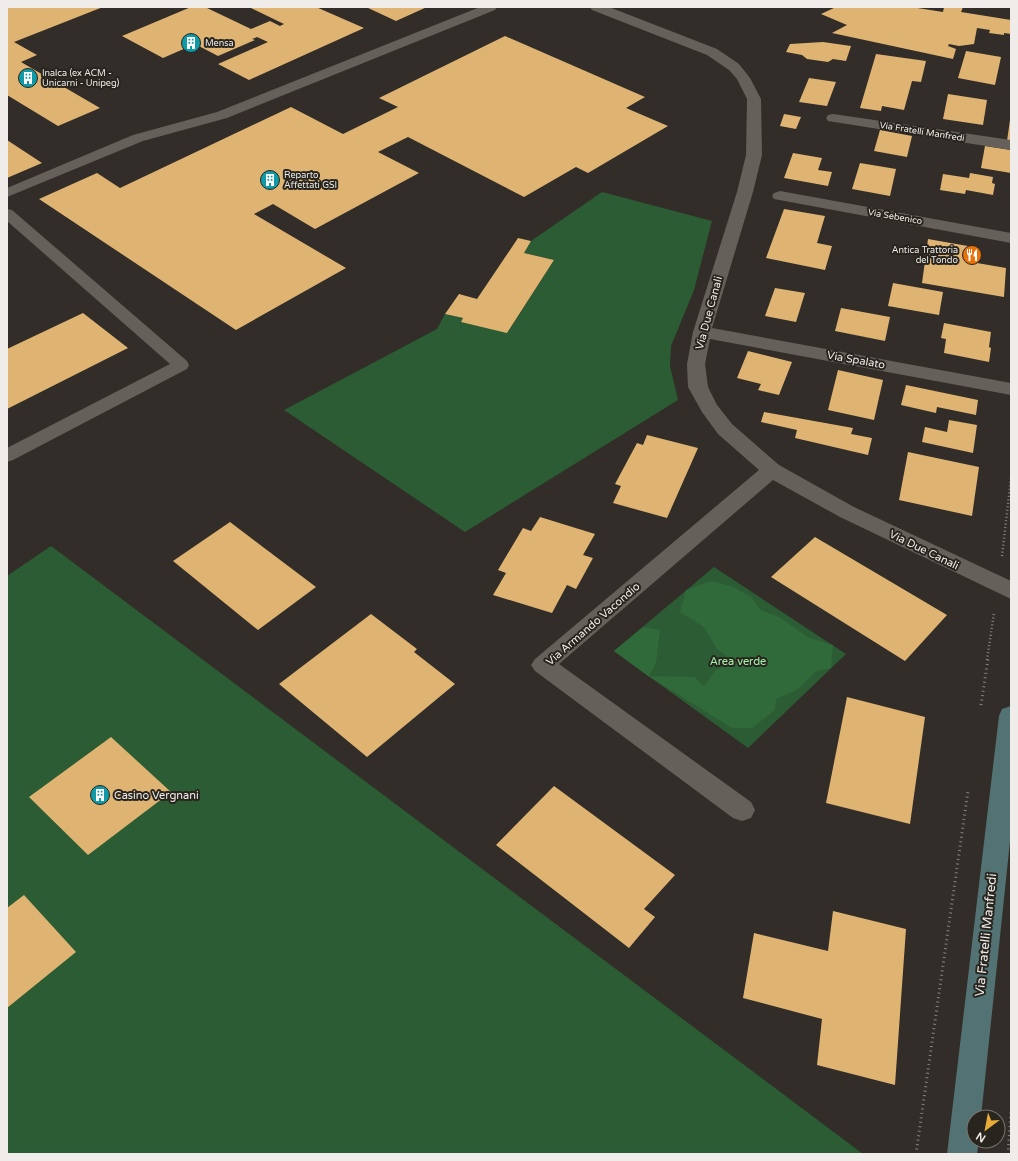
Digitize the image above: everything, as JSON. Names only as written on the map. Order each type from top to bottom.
[{"type":"main road","name":"Via Fratelli Manfredi","points":[[962,1154],[1011,716]]},
{"type":"street","name":"Via Due Canali","points":[[597,7],[712,52],[734,67],[743,78],[754,99],[754,155],[745,192],[702,332],[696,364],[698,387],[710,408],[725,429],[772,470],[847,512],[1005,588]]},
{"type":"street","name":"Via Fratelli Manfredi","points":[[833,118],[1011,145]]},
{"type":"street","name":"Via Sebenico","points":[[780,196],[1011,238]]},
{"type":"street","name":"Via Spalato","points":[[702,332],[1011,388]]},
{"type":"street","name":"Via Armando Vacondio","points":[[742,810],[543,665],[772,470]]},
{"type":"lane","points":[[7,193],[138,138],[222,115],[491,7]]},
{"type":"lane","points":[[7,213],[181,365],[7,456]]},
{"type":"path","points":[[980,712],[1005,588],[1011,478]]},
{"type":"path","points":[[916,1154],[970,783]]},
{"type":"path","points":[[1008,1154],[1011,1112]]},
{"type":"green space","points":[[602,192],[712,221],[694,290],[671,346],[670,366],[678,400],[465,532],[284,410],[437,329],[445,314],[463,318],[461,322],[508,332],[554,260],[524,253],[531,241]]},
{"type":"green space","points":[[51,546],[863,1154],[7,1154],[7,576]]},
{"type":"green space","name":"Area verde","points":[[714,567],[846,654],[748,748],[614,651]]},
{"type":"green space","name":"Area verde","points":[[712,581],[733,587],[751,597],[761,610],[781,618],[809,638],[833,645],[831,668],[816,671],[797,690],[776,699],[775,710],[752,728],[732,728],[648,676],[614,651],[643,627],[660,630],[656,663],[649,676],[694,677],[704,686],[716,670],[735,662],[717,649],[704,627],[680,612],[686,590]]},
{"type":"building","name":"Inalca (ex ACM - Unicarni - Unipeg)","points":[[7,7],[103,7],[14,42],[37,55],[21,62],[100,108],[58,126],[7,95]]},
{"type":"building","name":"Mensa","points":[[191,7],[205,7],[251,29],[270,21],[280,26],[284,24],[249,7],[316,7],[364,28],[249,80],[218,64],[268,42],[257,37],[252,39],[255,40],[218,56],[195,44],[163,58],[122,36]]},
{"type":"building","points":[[366,7],[427,7],[396,21]]},
{"type":"building","points":[[836,7],[911,7],[943,12],[944,7],[963,7],[961,12],[1011,20],[1011,34],[1004,33],[1004,35],[989,33],[990,30],[977,28],[974,44],[959,46],[949,44],[948,46],[956,49],[953,59],[832,33],[847,25],[821,14]]},
{"type":"building","name":"Reparto Affettati GSI","points":[[505,36],[645,97],[626,108],[668,126],[588,173],[576,167],[524,197],[408,137],[378,152],[419,173],[315,229],[273,204],[254,214],[346,268],[236,330],[39,199],[97,173],[120,188],[291,107],[343,134],[398,107],[379,98]]},
{"type":"building","points":[[823,42],[851,46],[846,61],[833,59],[828,62],[807,59],[802,55],[786,52],[790,44]]},
{"type":"building","points":[[966,51],[1001,57],[995,85],[958,78]]},
{"type":"building","points":[[876,54],[926,61],[921,82],[912,81],[904,110],[882,106],[881,111],[860,108]]},
{"type":"building","points":[[809,78],[836,82],[827,106],[799,102]]},
{"type":"building","points":[[948,94],[987,100],[983,125],[943,119]]},
{"type":"building","points":[[784,114],[801,117],[796,129],[780,126]]},
{"type":"building","points":[[1011,120],[1011,142],[1007,141]]},
{"type":"building","points":[[880,130],[912,136],[907,157],[874,151]]},
{"type":"building","points":[[7,140],[42,163],[7,178]]},
{"type":"building","points":[[985,146],[1011,150],[1011,173],[981,168]]},
{"type":"building","points":[[793,153],[822,158],[818,170],[832,172],[828,186],[784,178]]},
{"type":"building","points":[[860,163],[896,169],[890,196],[852,189]]},
{"type":"building","points":[[970,173],[993,177],[992,183],[995,184],[993,195],[966,190],[965,194],[940,190],[943,174],[969,178]]},
{"type":"building","points":[[784,209],[825,216],[817,243],[832,246],[825,270],[766,258]]},
{"type":"building","points":[[518,238],[531,241],[524,253],[554,260],[507,333],[461,322],[463,318],[445,314],[459,294],[477,299]]},
{"type":"building","points":[[928,239],[979,248],[977,263],[1006,268],[1004,297],[922,283]]},
{"type":"building","points":[[893,283],[943,292],[939,315],[888,306]]},
{"type":"building","points":[[775,288],[805,293],[796,322],[765,316]]},
{"type":"building","points":[[841,308],[890,317],[885,341],[835,331]]},
{"type":"building","points":[[83,313],[128,348],[7,409],[7,349]]},
{"type":"building","points":[[944,323],[991,332],[989,362],[944,353],[946,339],[941,338]]},
{"type":"building","points":[[748,351],[792,362],[779,395],[758,390],[761,384],[737,378]]},
{"type":"building","points":[[838,370],[883,380],[874,420],[828,410]]},
{"type":"building","points":[[906,385],[978,400],[976,415],[937,407],[936,413],[901,405]]},
{"type":"building","points":[[764,412],[853,428],[851,434],[872,438],[868,455],[795,438],[797,430],[761,422]]},
{"type":"building","points":[[949,420],[977,425],[973,453],[922,442],[925,427],[947,432]]},
{"type":"building","points":[[647,435],[698,448],[667,518],[613,503],[621,486],[615,484],[637,443],[643,445]]},
{"type":"building","points":[[908,452],[979,467],[972,516],[899,500]]},
{"type":"building","points":[[540,517],[595,534],[583,555],[593,558],[576,589],[567,585],[552,613],[493,595],[506,573],[498,570],[523,528],[531,531]]},
{"type":"building","points":[[230,522],[316,587],[258,630],[173,561]]},
{"type":"building","points":[[815,537],[947,615],[905,661],[771,577]]},
{"type":"building","points":[[371,614],[417,649],[414,652],[455,684],[367,757],[279,684]]},
{"type":"building","points":[[847,697],[925,717],[910,824],[826,803]]},
{"type":"building","name":"Casino Vergnani","points":[[111,737],[171,792],[88,855],[29,797]]},
{"type":"building","points":[[554,786],[675,875],[644,909],[655,917],[629,948],[496,845]]},
{"type":"building","points":[[24,895],[76,952],[7,1008],[7,908]]},
{"type":"building","points":[[833,911],[906,929],[895,1085],[817,1065],[822,1019],[743,998],[754,933],[828,951]]},
{"type":"place","name":"Mensa","points":[[191,43]]},
{"type":"place","name":"Inalca (ex ACM - Unicarni - Unipeg)","points":[[28,78]]},
{"type":"place","name":"Reparto Affettati GSI","points":[[270,180]]},
{"type":"place","name":"Antica Trattoria del Tondo","points":[[972,255]]},
{"type":"place","name":"Casino Vergnani","points":[[100,795]]}]
